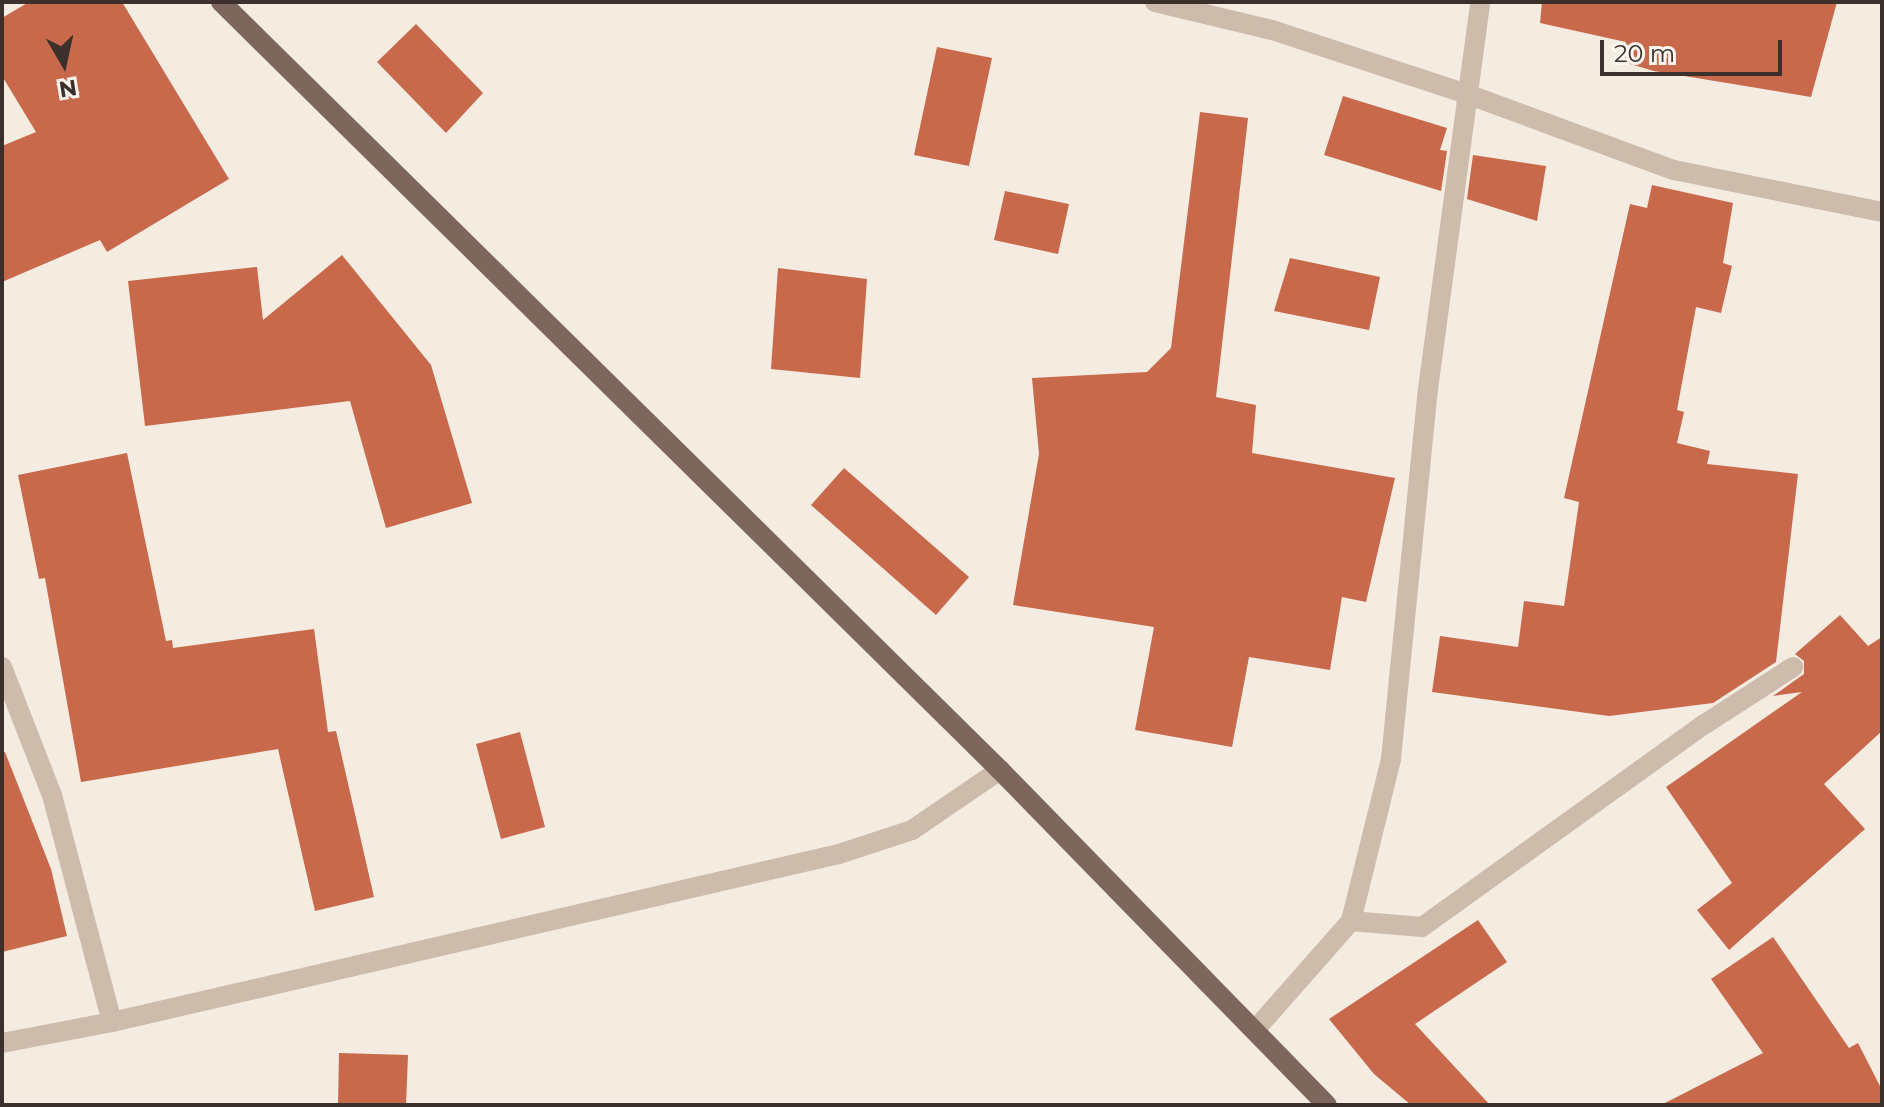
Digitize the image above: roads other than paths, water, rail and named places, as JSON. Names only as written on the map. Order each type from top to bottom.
[{"type":"main road","points":[[221,2],[1000,770],[1327,1105]]},
{"type":"street","points":[[1155,2],[1272,30],[1467,94],[1674,170],[1882,212]]},
{"type":"street","points":[[1255,1030],[1351,921],[1391,759],[1428,389],[1480,2]]},
{"type":"street","points":[[2,667],[52,795],[112,1022]]},
{"type":"street","points":[[1351,921],[1422,927],[1705,724],[1793,667]]},
{"type":"street","points":[[2,1043],[112,1022],[839,854],[912,830],[1000,770]]}]
